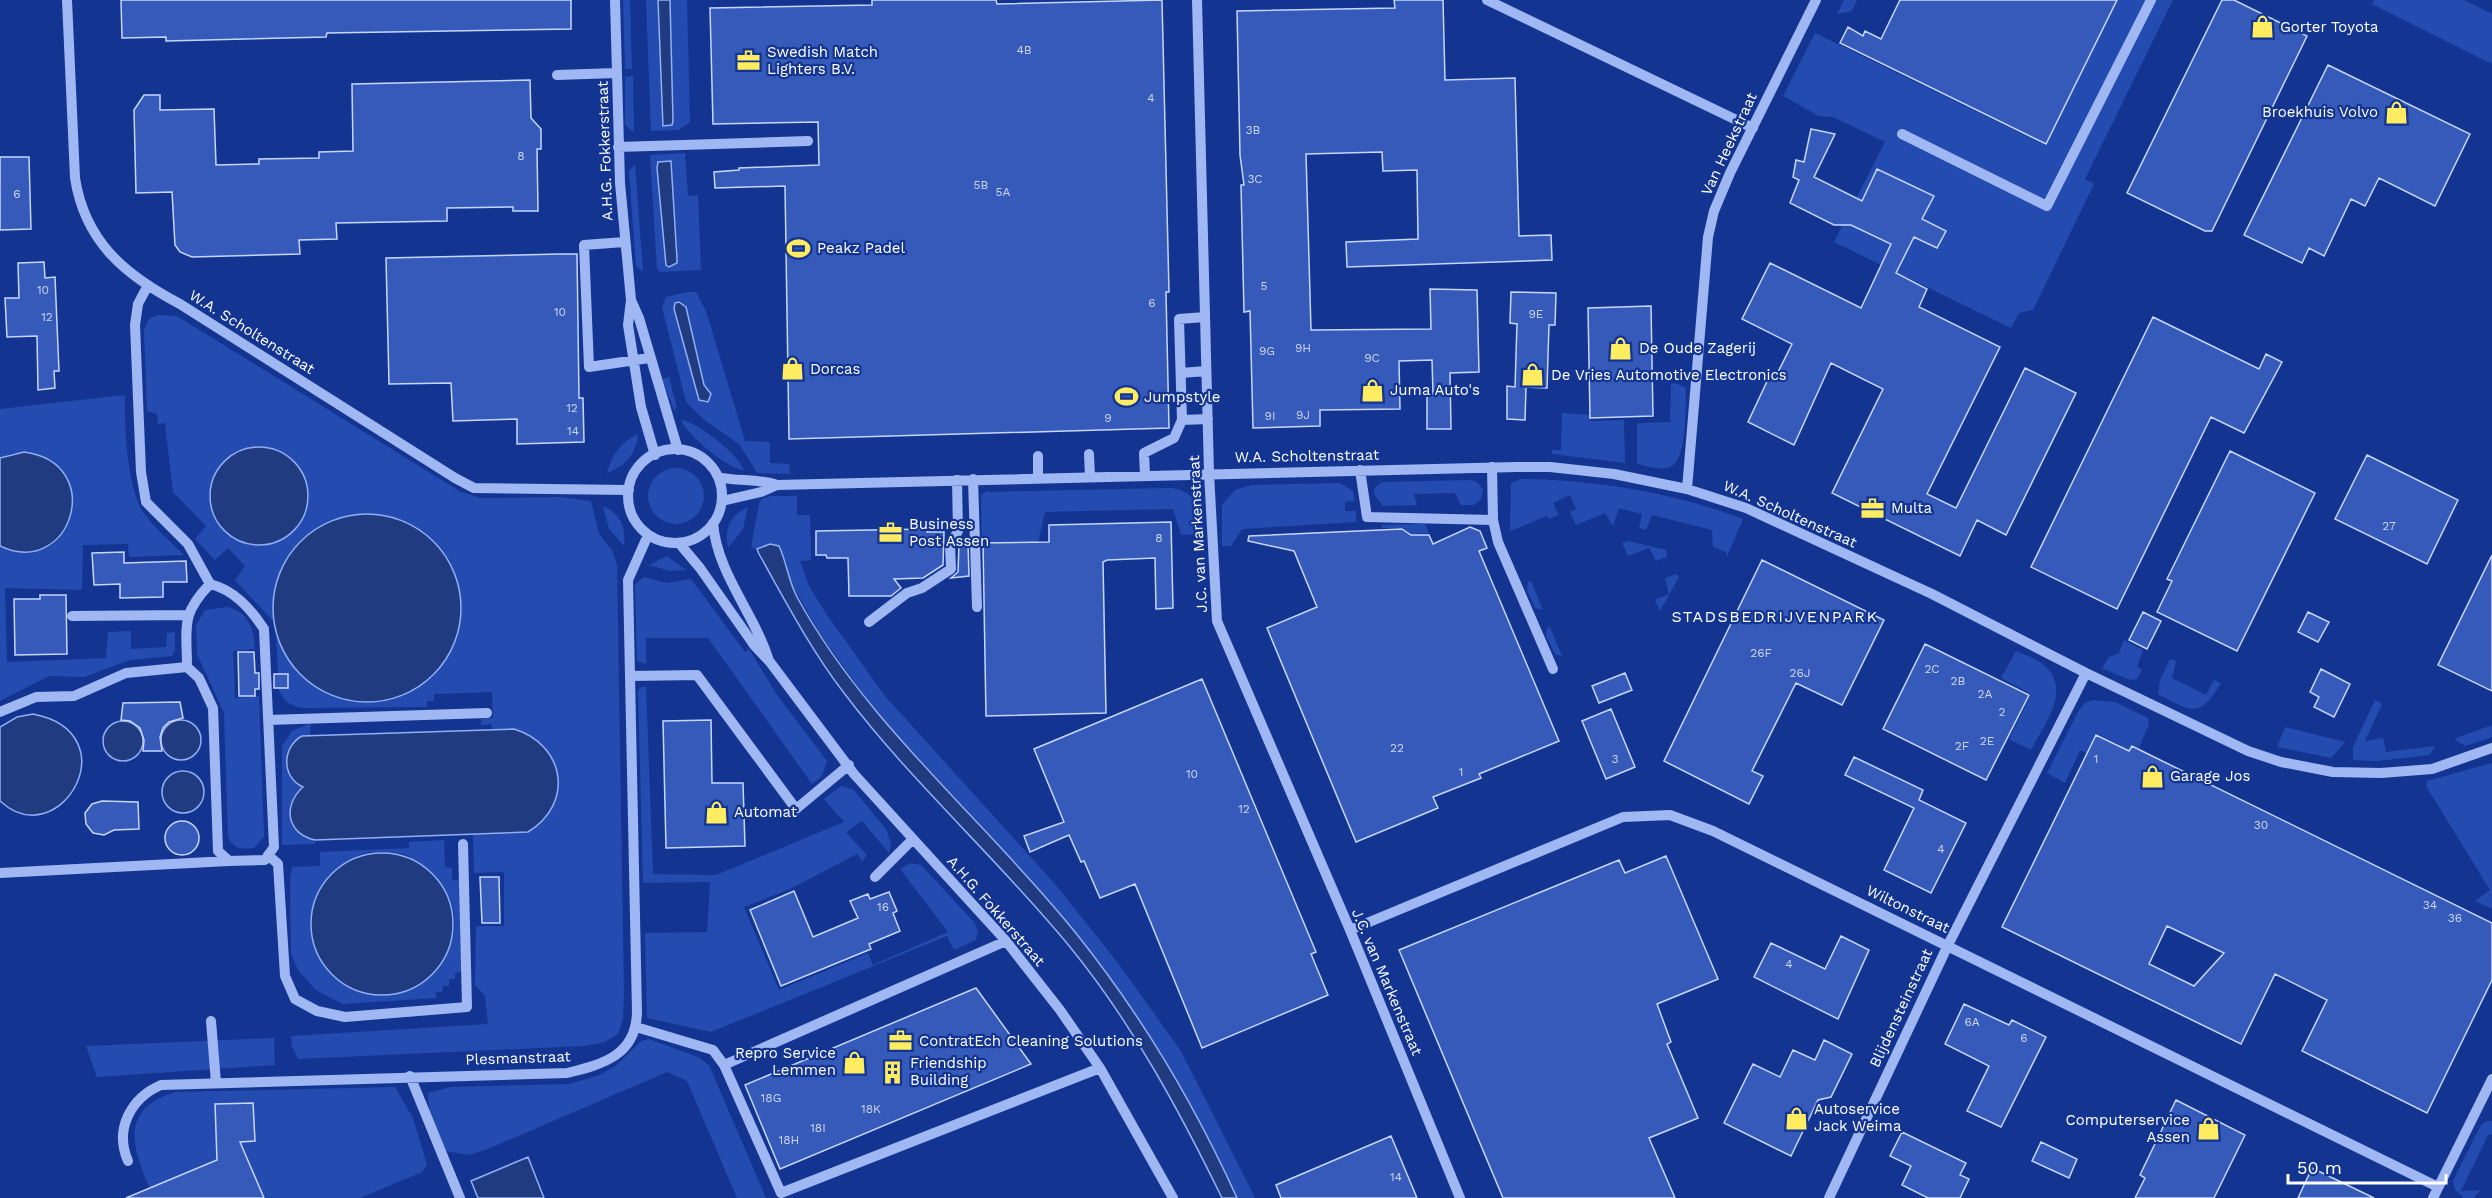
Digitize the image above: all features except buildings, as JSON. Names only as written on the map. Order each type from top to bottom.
[{"type":"street","name":"W.A. Scholtenstraat","points":[[67,0],[75,178],[79,203],[107,252],[147,286],[180,304],[474,488],[629,490]]},
{"type":"street","name":"A.H.G. Fokkerstraat","points":[[615,0],[618,147],[624,242],[631,300],[628,325],[641,407],[655,454]]},
{"type":"street","name":"J.C. van Markenstraat","points":[[1197,0],[1209,473],[1217,621],[1350,930],[1460,1198]]},
{"type":"street","points":[[1487,0],[1753,128]]},
{"type":"street","name":"Van Heekstraat","points":[[1687,489],[1708,237],[1718,202],[1816,0]]},
{"type":"street","points":[[1902,134],[2047,206],[2151,0]]},
{"type":"street","points":[[557,75],[616,73]]},
{"type":"street","points":[[618,147],[808,141]]},
{"type":"street","points":[[624,242],[584,245],[589,367],[650,358]]},
{"type":"street","points":[[0,873],[265,860],[274,847],[264,629],[254,615],[226,589],[210,584],[188,544],[147,502],[141,472],[135,325],[138,304],[147,286]]},
{"type":"street","name":"A.H.G. Fokkerstraat","points":[[631,300],[639,318],[678,450]]},
{"type":"street","points":[[1145,475],[1144,453],[1174,438],[1182,420],[1179,319],[1205,317]]},
{"type":"street","points":[[1181,373],[1206,371]]},
{"type":"street","points":[[1182,420],[1208,419]]},
{"type":"street","points":[[678,450],[701,458],[718,477],[722,501],[713,523],[698,538],[679,543],[658,540],[648,535],[633,515],[629,490],[637,469],[655,454],[678,450]]},
{"type":"street","points":[[1089,454],[1090,477]]},
{"type":"street","points":[[1038,456],[1038,478]]},
{"type":"street","name":"W.A. Scholtenstraat","points":[[718,477],[729,480],[759,479],[777,485],[1492,467],[1585,470],[1687,489],[1746,508],[1932,594],[2086,673],[2248,751],[2316,770],[2381,773],[2432,769],[2492,748]]},
{"type":"street","points":[[1492,467],[1493,520],[1498,543],[1553,669]]},
{"type":"street","points":[[1360,470],[1367,517],[1493,520]]},
{"type":"street","points":[[869,622],[907,592],[922,588],[951,569],[950,545],[958,531],[957,480]]},
{"type":"street","points":[[973,480],[977,607]]},
{"type":"street","name":"W.A. Scholtenstraat","points":[[722,501],[761,492],[777,485]]},
{"type":"street","name":"A.H.G. Fokkerstraat","points":[[713,523],[714,537],[725,566],[770,662]]},
{"type":"street","points":[[648,535],[628,580],[636,1027],[713,1050],[724,1065],[781,1193],[1100,1068]]},
{"type":"street","name":"A.H.G. Fokkerstraat","points":[[679,543],[684,553],[700,568],[753,645],[770,662],[854,774],[1006,941],[1100,1068],[1173,1198]]},
{"type":"street","points":[[210,584],[193,601],[187,615],[188,667],[199,678],[213,708],[218,851],[229,861]]},
{"type":"street","points":[[72,616],[187,615]]},
{"type":"street","points":[[0,712],[36,697],[74,696],[126,673],[188,667]]},
{"type":"street","name":"Blijdensteinstraat","points":[[1832,1197],[1948,945],[2086,673]]},
{"type":"street","points":[[630,676],[697,675],[796,809],[849,765]]},
{"type":"street","points":[[268,720],[487,713]]},
{"type":"street","name":"Wiltonstraat","points":[[1350,930],[1623,817],[1644,814],[1670,815],[1713,831],[2439,1187]]},
{"type":"street","points":[[875,877],[913,839]]},
{"type":"street","points":[[268,855],[278,864],[285,976],[295,999],[317,1011],[345,1017],[467,1006],[463,844]]},
{"type":"street","points":[[724,1065],[1006,941]]},
{"type":"street","points":[[212,1021],[216,1083]]},
{"type":"street","name":"Plesmanstraat","points":[[128,1161],[123,1148],[124,1125],[133,1105],[145,1092],[161,1084],[567,1073],[592,1067],[612,1057],[626,1047],[636,1027]]},
{"type":"street","points":[[410,1076],[460,1198]]},
{"type":"street","points":[[2433,1198],[2492,1079]]},
{"type":"shaded area","points":[[623,0],[630,0],[632,69],[625,69]]},
{"type":"shaded area","points":[[646,0],[658,0],[664,126],[672,125],[673,121],[670,0],[687,0],[690,122],[678,130],[651,131]]},
{"type":"shaded area","points":[[658,0],[670,0],[673,121],[672,125],[663,126]]},
{"type":"shaded area","points":[[1844,0],[1857,0],[1852,11],[1837,14]]},
{"type":"shaded area","points":[[2117,0],[2173,0],[2085,179],[2094,184],[2033,310],[2019,313],[2011,328],[1834,242],[1885,142],[1833,117],[1819,116],[1783,96],[1815,33],[2045,145]]},
{"type":"shaded area","points":[[2374,0],[2464,0],[2492,14],[2492,64],[2372,4]]},
{"type":"shaded area","points":[[633,76],[634,132],[625,125],[625,77]]},
{"type":"shaded area","points":[[685,153],[688,196],[698,195],[701,270],[661,272],[657,269],[650,155]]},
{"type":"shaded area","points":[[671,161],[677,263],[669,267],[666,265],[657,168],[658,162]]},
{"type":"shaded area","points":[[635,164],[643,272],[636,266],[629,171]]},
{"type":"shaded area","points":[[696,292],[706,311],[745,441],[770,442],[770,463],[789,464],[790,474],[757,473],[740,445],[702,418],[686,402],[662,307],[666,297]],"holes":[[[675,303],[686,307],[704,385],[710,394],[704,403],[699,399],[674,309]]]},
{"type":"shaded area","points":[[679,302],[686,307],[704,385],[711,394],[708,402],[699,400],[674,309],[675,303]]},
{"type":"shaded area","points":[[158,315],[177,316],[461,492],[481,498],[560,497],[591,501],[599,534],[613,552],[617,565],[624,994],[623,1019],[618,1034],[605,1042],[584,1046],[298,1059],[292,1047],[291,1036],[488,1024],[485,996],[475,985],[476,926],[504,926],[504,872],[474,873],[473,835],[506,834],[532,827],[550,810],[558,776],[514,729],[493,730],[491,724],[481,725],[481,719],[493,718],[492,692],[434,694],[434,701],[427,701],[427,707],[303,708],[286,701],[279,691],[276,635],[296,669],[324,691],[354,701],[386,700],[415,689],[439,669],[455,640],[460,603],[455,577],[435,548],[408,524],[390,518],[335,521],[316,528],[294,548],[280,576],[273,606],[273,621],[235,580],[245,566],[228,548],[215,560],[195,539],[206,526],[173,492],[165,423],[158,424],[157,414],[147,411],[144,330],[149,319]],"holes":[[[214,474],[304,474],[308,493],[304,513],[294,525],[264,544],[247,544],[209,496]]]},
{"type":"shaded area","points":[[669,377],[677,408],[674,410],[662,379]]},
{"type":"shaded area","points":[[1675,383],[1686,388],[1683,443],[1680,454],[1676,462],[1666,468],[1637,464],[1637,423],[1670,422],[1671,384]]},
{"type":"shaded area","points":[[125,395],[130,474],[139,504],[149,520],[184,555],[129,557],[128,544],[83,545],[82,590],[5,588],[7,662],[106,658],[108,632],[131,631],[131,649],[166,647],[167,633],[175,632],[175,650],[172,656],[130,660],[84,677],[49,676],[0,701],[0,546],[34,551],[43,549],[58,540],[65,520],[69,481],[55,464],[13,453],[0,458],[0,409]]},
{"type":"shaded area","points":[[1562,413],[1590,415],[1591,421],[1624,420],[1625,463],[1552,454],[1552,450],[1561,450]]},
{"type":"shaded area","points":[[681,420],[689,422],[717,440],[734,455],[744,470],[728,464],[709,451]]},
{"type":"shaded area","points":[[638,434],[635,448],[629,458],[625,463],[607,473],[618,450]]},
{"type":"shaded area","points":[[259,447],[278,450],[294,461],[305,477],[308,496],[305,515],[294,531],[278,542],[259,545],[240,542],[224,531],[213,515],[210,496],[213,477],[224,461],[240,450]]},
{"type":"shaded area","points":[[24,452],[50,461],[66,476],[72,496],[70,516],[61,534],[46,547],[25,552],[0,546],[0,458]]},
{"type":"shaded area","points":[[676,468],[687,470],[696,476],[702,485],[704,496],[702,507],[696,516],[687,522],[676,524],[665,522],[656,516],[650,507],[648,496],[650,485],[656,476],[665,470]]},
{"type":"shaded area","points":[[1521,479],[1578,482],[1634,489],[1689,502],[1743,519],[1727,557],[1726,552],[1713,547],[1712,530],[1652,515],[1646,530],[1639,528],[1642,514],[1619,508],[1613,526],[1605,513],[1576,525],[1570,512],[1576,509],[1570,495],[1553,503],[1559,515],[1549,519],[1547,516],[1510,531],[1511,483]]},
{"type":"shaded area","points":[[1472,480],[1478,483],[1483,490],[1481,499],[1474,505],[1461,505],[1455,493],[1414,494],[1417,505],[1383,506],[1374,494],[1375,487],[1382,482]]},
{"type":"shaded area","points":[[1340,483],[1353,491],[1355,501],[1345,502],[1345,511],[1356,511],[1356,522],[1242,529],[1231,546],[1222,546],[1222,505],[1235,490],[1252,485]]},
{"type":"shaded area","points":[[1171,488],[1187,493],[1196,503],[1201,534],[1181,535],[1173,509],[1045,512],[1038,542],[982,543],[981,495],[986,492]]},
{"type":"shaded area","points":[[770,496],[797,496],[797,515],[810,515],[811,560],[800,561],[809,586],[885,696],[1055,884],[1118,963],[1181,1051],[1255,1198],[1237,1198],[1203,1128],[1164,1060],[1121,994],[1075,932],[874,709],[819,632],[789,579],[786,561],[770,544],[757,549],[751,548],[759,503]]},
{"type":"shaded area","points":[[603,506],[614,513],[621,522],[624,546],[609,529]]},
{"type":"shaded area","points":[[748,507],[743,529],[728,548],[727,535],[730,523],[737,514]]},
{"type":"shaded area","points":[[367,514],[403,521],[419,530],[433,542],[445,556],[454,572],[461,608],[454,644],[445,660],[433,674],[419,686],[403,695],[367,702],[331,695],[315,686],[301,674],[289,660],[280,644],[273,608],[280,572],[289,556],[301,542],[315,530],[331,521]]},
{"type":"shaded area","points":[[1425,524],[1429,533],[1410,534],[1404,528],[1382,528],[1382,525]]},
{"type":"shaded area","points":[[1628,541],[1666,550],[1667,557],[1656,561],[1649,548],[1628,556],[1622,543]]},
{"type":"shaded area","points":[[770,544],[779,546],[797,597],[825,644],[857,687],[928,770],[1040,890],[1122,994],[1184,1093],[1237,1198],[1222,1198],[1153,1068],[1093,976],[1014,883],[926,790],[870,726],[832,677],[799,625],[759,554],[757,549]]},
{"type":"shaded area","points":[[667,556],[686,570],[670,571],[649,565]]},
{"type":"shaded area","points":[[1676,574],[1679,577],[1660,611],[1655,600],[1669,594],[1665,578]]},
{"type":"shaded area","points":[[644,577],[667,583],[691,579],[745,652],[749,649],[777,695],[827,761],[822,776],[812,784],[708,638],[646,638],[646,664],[637,661],[635,584]]},
{"type":"shaded area","points":[[1531,581],[1543,610],[1535,608],[1527,590],[1528,582]]},
{"type":"shaded area","points":[[227,607],[241,613],[249,622],[255,649],[233,651],[235,698],[259,696],[264,837],[254,848],[245,849],[238,848],[228,837],[224,713],[197,654],[196,625],[205,610]]},
{"type":"shaded area","points":[[1550,627],[1562,656],[1555,654],[1546,636],[1547,628]]},
{"type":"shaded area","points":[[2124,640],[2143,650],[2137,667],[2142,670],[2137,679],[2130,680],[2102,668],[2109,657],[2119,653]]},
{"type":"shaded area","points":[[2016,651],[2045,666],[2053,676],[2056,686],[2053,708],[2031,750],[2009,739],[2031,694],[2001,678]]},
{"type":"shaded area","points":[[2170,659],[2176,661],[2172,678],[2206,695],[2214,680],[2221,683],[2207,703],[2194,709],[2187,708],[2158,694],[2160,680]]},
{"type":"shaded area","points":[[646,687],[653,874],[716,875],[844,822],[824,799],[841,786],[853,789],[886,829],[891,844],[889,853],[862,821],[846,832],[867,855],[862,861],[857,854],[790,889],[744,907],[779,990],[868,953],[873,965],[948,932],[900,869],[910,863],[921,865],[974,922],[978,931],[976,940],[954,950],[947,936],[711,1032],[647,1018],[645,933],[707,932],[710,882],[643,883],[638,690]]},
{"type":"shaded area","points":[[2093,700],[2115,702],[2148,718],[2149,724],[2139,748],[2132,744],[2118,773],[2109,769],[2120,745],[2096,733],[2086,753],[2080,750],[2065,783],[2047,773],[2079,710],[2085,703]]},
{"type":"shaded area","points":[[2375,700],[2382,704],[2365,741],[2383,738],[2386,752],[2435,746],[2430,755],[2377,761],[2353,760],[2353,747]]},
{"type":"shaded area","points":[[33,714],[62,725],[78,743],[81,764],[76,785],[63,803],[44,813],[23,814],[0,801],[0,727],[17,717]]},
{"type":"shaded area","points":[[181,720],[189,721],[195,726],[200,732],[200,748],[195,754],[189,759],[181,760],[173,759],[167,754],[162,748],[161,740],[162,732],[167,726],[173,721]]},
{"type":"shaded area","points":[[123,721],[131,722],[137,727],[142,733],[142,749],[137,755],[131,760],[123,761],[115,760],[109,755],[104,749],[103,741],[104,733],[109,727],[115,722]]},
{"type":"shaded area","points":[[311,723],[310,735],[295,740],[291,746],[287,766],[292,778],[303,787],[304,838],[315,840],[315,844],[282,845],[282,746],[292,731]]},
{"type":"shaded area","points":[[2492,725],[2492,737],[2465,746],[2454,739]]},
{"type":"shaded area","points":[[2285,727],[2345,742],[2331,758],[2277,747]]},
{"type":"shaded area","points":[[514,729],[531,737],[545,748],[558,776],[553,806],[543,820],[528,832],[315,840],[298,832],[293,826],[290,811],[292,802],[303,787],[291,776],[287,762],[291,747],[302,736]]},
{"type":"shaded area","points":[[2492,763],[2492,909],[2475,901],[2490,890],[2426,786],[2427,781]]},
{"type":"shaded area","points":[[183,771],[198,777],[204,792],[198,807],[183,813],[168,807],[162,792],[168,777]]},
{"type":"shaded area","points":[[444,840],[445,867],[452,868],[452,880],[459,880],[461,972],[455,973],[455,979],[449,979],[449,986],[443,986],[442,992],[436,992],[436,998],[342,1004],[316,990],[298,970],[291,953],[290,879],[292,867],[320,866],[320,852],[409,848],[409,842]],"holes":[[[369,852],[388,852],[409,856],[442,887],[451,903],[455,917],[450,945],[435,969],[412,988],[317,895],[345,863]]]},
{"type":"shaded area","points":[[382,853],[409,858],[433,873],[448,897],[453,924],[448,951],[433,975],[409,990],[382,995],[355,990],[331,975],[316,951],[311,924],[316,897],[331,873],[355,858]]},
{"type":"shaded area","points":[[274,1038],[275,1065],[97,1077],[86,1046]]},
{"type":"shaded area","points":[[649,1039],[698,1057],[709,1065],[766,1198],[737,1198],[687,1081],[667,1072],[488,1149],[468,1155],[445,1151],[429,1111],[428,1093],[451,1087],[569,1084],[600,1075],[617,1065],[641,1041]]},
{"type":"shaded area","points":[[395,1087],[413,1118],[427,1165],[422,1172],[360,1198],[154,1198],[136,1150],[137,1122],[144,1110],[156,1100],[176,1092]]},
{"type":"shaded area","points":[[2492,1121],[2492,1134],[2488,1135],[2461,1191],[2480,1190],[2474,1198],[2464,1198],[2455,1190],[2453,1181],[2481,1125]]},
{"type":"shaded area","points":[[528,1157],[544,1198],[478,1198],[471,1181]]},
{"type":"place","name":"Gorter Toyota","points":[[2262,27]]},
{"type":"place","name":"Swedish Match Lighters B.V.","points":[[749,61]]},
{"type":"place","name":"Broekhuis Volvo","points":[[2396,112]]},
{"type":"place","name":"Peakz Padel","points":[[799,248]]},
{"type":"place","name":"De Oude Zagerij","points":[[1621,348]]},
{"type":"place","name":"Dorcas","points":[[792,369]]},
{"type":"place","name":"De Vries Automotive Electronics","points":[[1533,375]]},
{"type":"place","name":"Juma Auto's","points":[[1372,390]]},
{"type":"place","name":"Jumpstyle","points":[[1126,397]]},
{"type":"place","name":"Multa","points":[[1873,508]]},
{"type":"place","name":"Business Post Assen","points":[[891,533]]},
{"type":"place","name":"Garage Jos","points":[[2152,776]]},
{"type":"place","name":"Automat","points":[[716,812]]},
{"type":"place","name":"ContratEch Cleaning Solutions","points":[[901,1041]]},
{"type":"place","name":"Repro Service Lemmen","points":[[854,1062]]},
{"type":"place","name":"Friendship Building","points":[[892,1072]]},
{"type":"place","name":"Autoservice Jack Weima","points":[[1796,1118]]},
{"type":"place","name":"Computerservice Assen","points":[[2208,1129]]},
{"type":"district","name":"STADSBEDRIJVENPARK","points":[[1775,616]]}]
